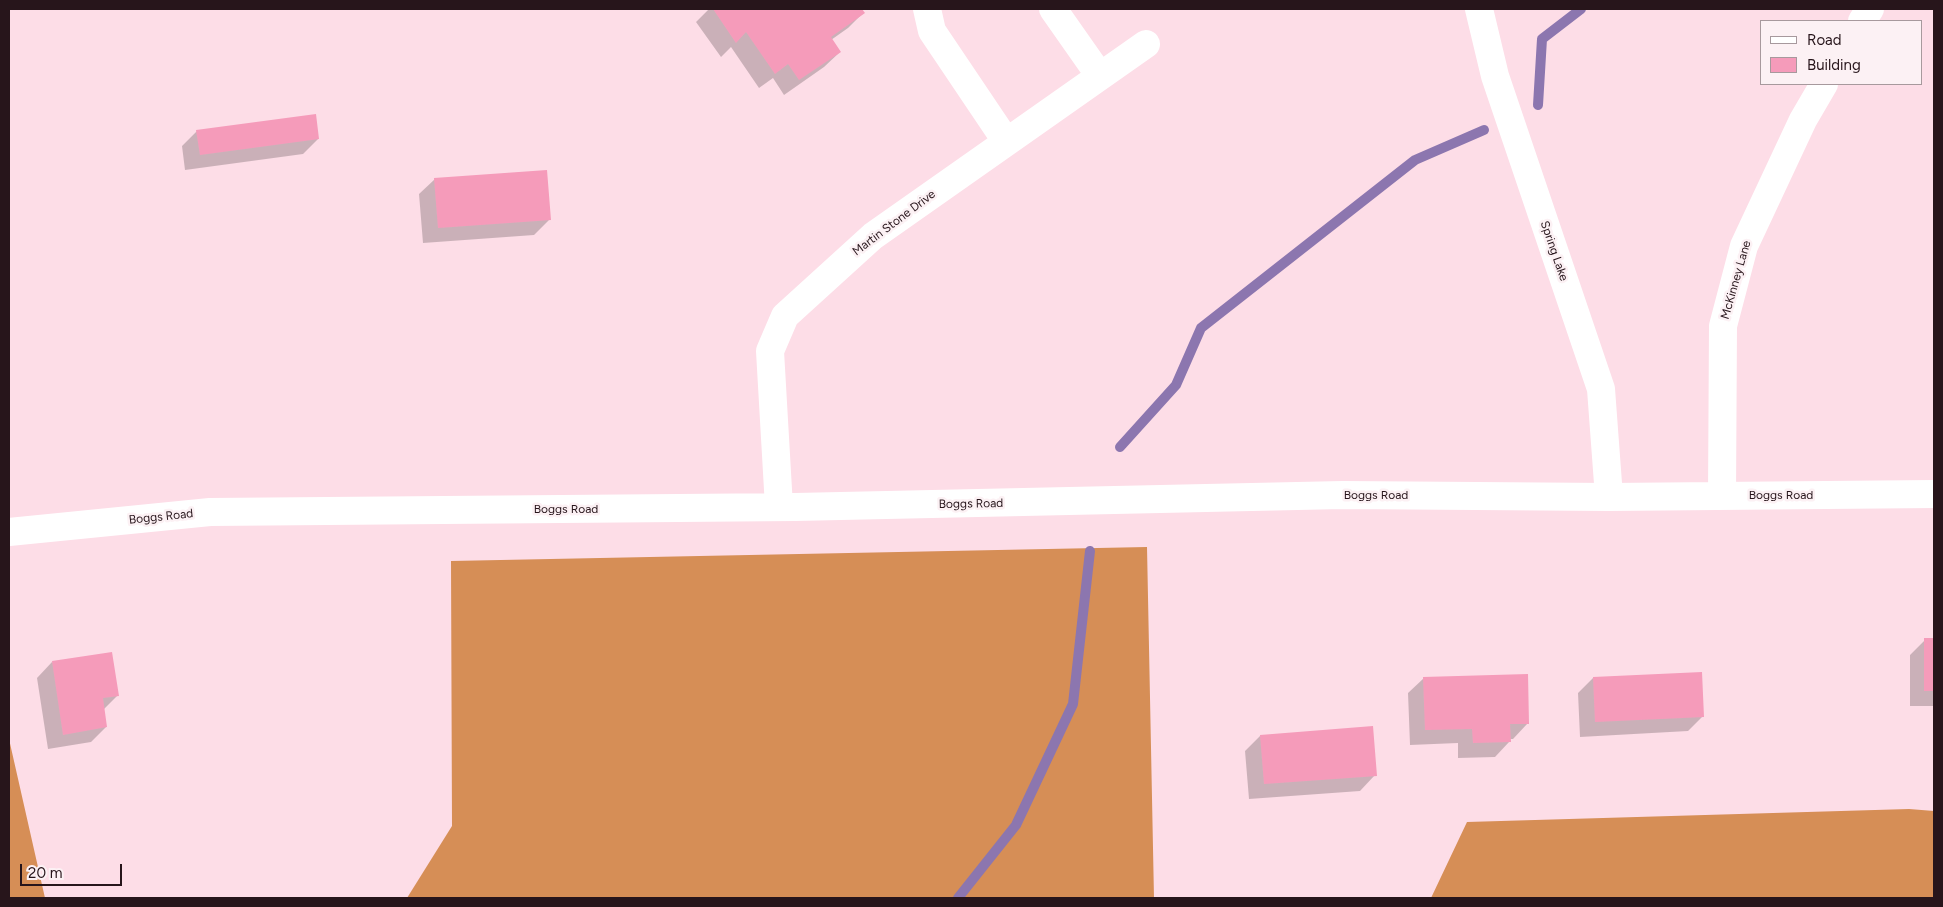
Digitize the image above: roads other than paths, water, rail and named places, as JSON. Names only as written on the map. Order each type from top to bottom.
[{"type":"street","points":[[927,9],[932,31],[1006,141]]},
{"type":"street","points":[[1053,9],[1100,76]]},
{"type":"street","name":"Spring Lake","points":[[1478,9],[1495,76],[1601,389],[1609,497]]},
{"type":"street","points":[[1863,20],[1870,9]]},
{"type":"street","name":"Martin Stone Drive","points":[[779,507],[770,351],[785,316],[873,236],[1146,44]]},
{"type":"street","name":"McKinney Lane","points":[[1722,495],[1723,326],[1744,246],[1802,120],[1823,85]]},
{"type":"street","name":"Boggs Road","points":[[9,532],[210,512],[779,507],[1344,495],[1609,497],[1934,494]]},
{"type":"waterway","points":[[1538,105],[1542,39],[1581,9]]},
{"type":"waterway","points":[[1120,447],[1176,385],[1201,328],[1415,160],[1484,130]]},
{"type":"waterway","points":[[958,898],[1016,825],[1073,704],[1090,551]]}]
